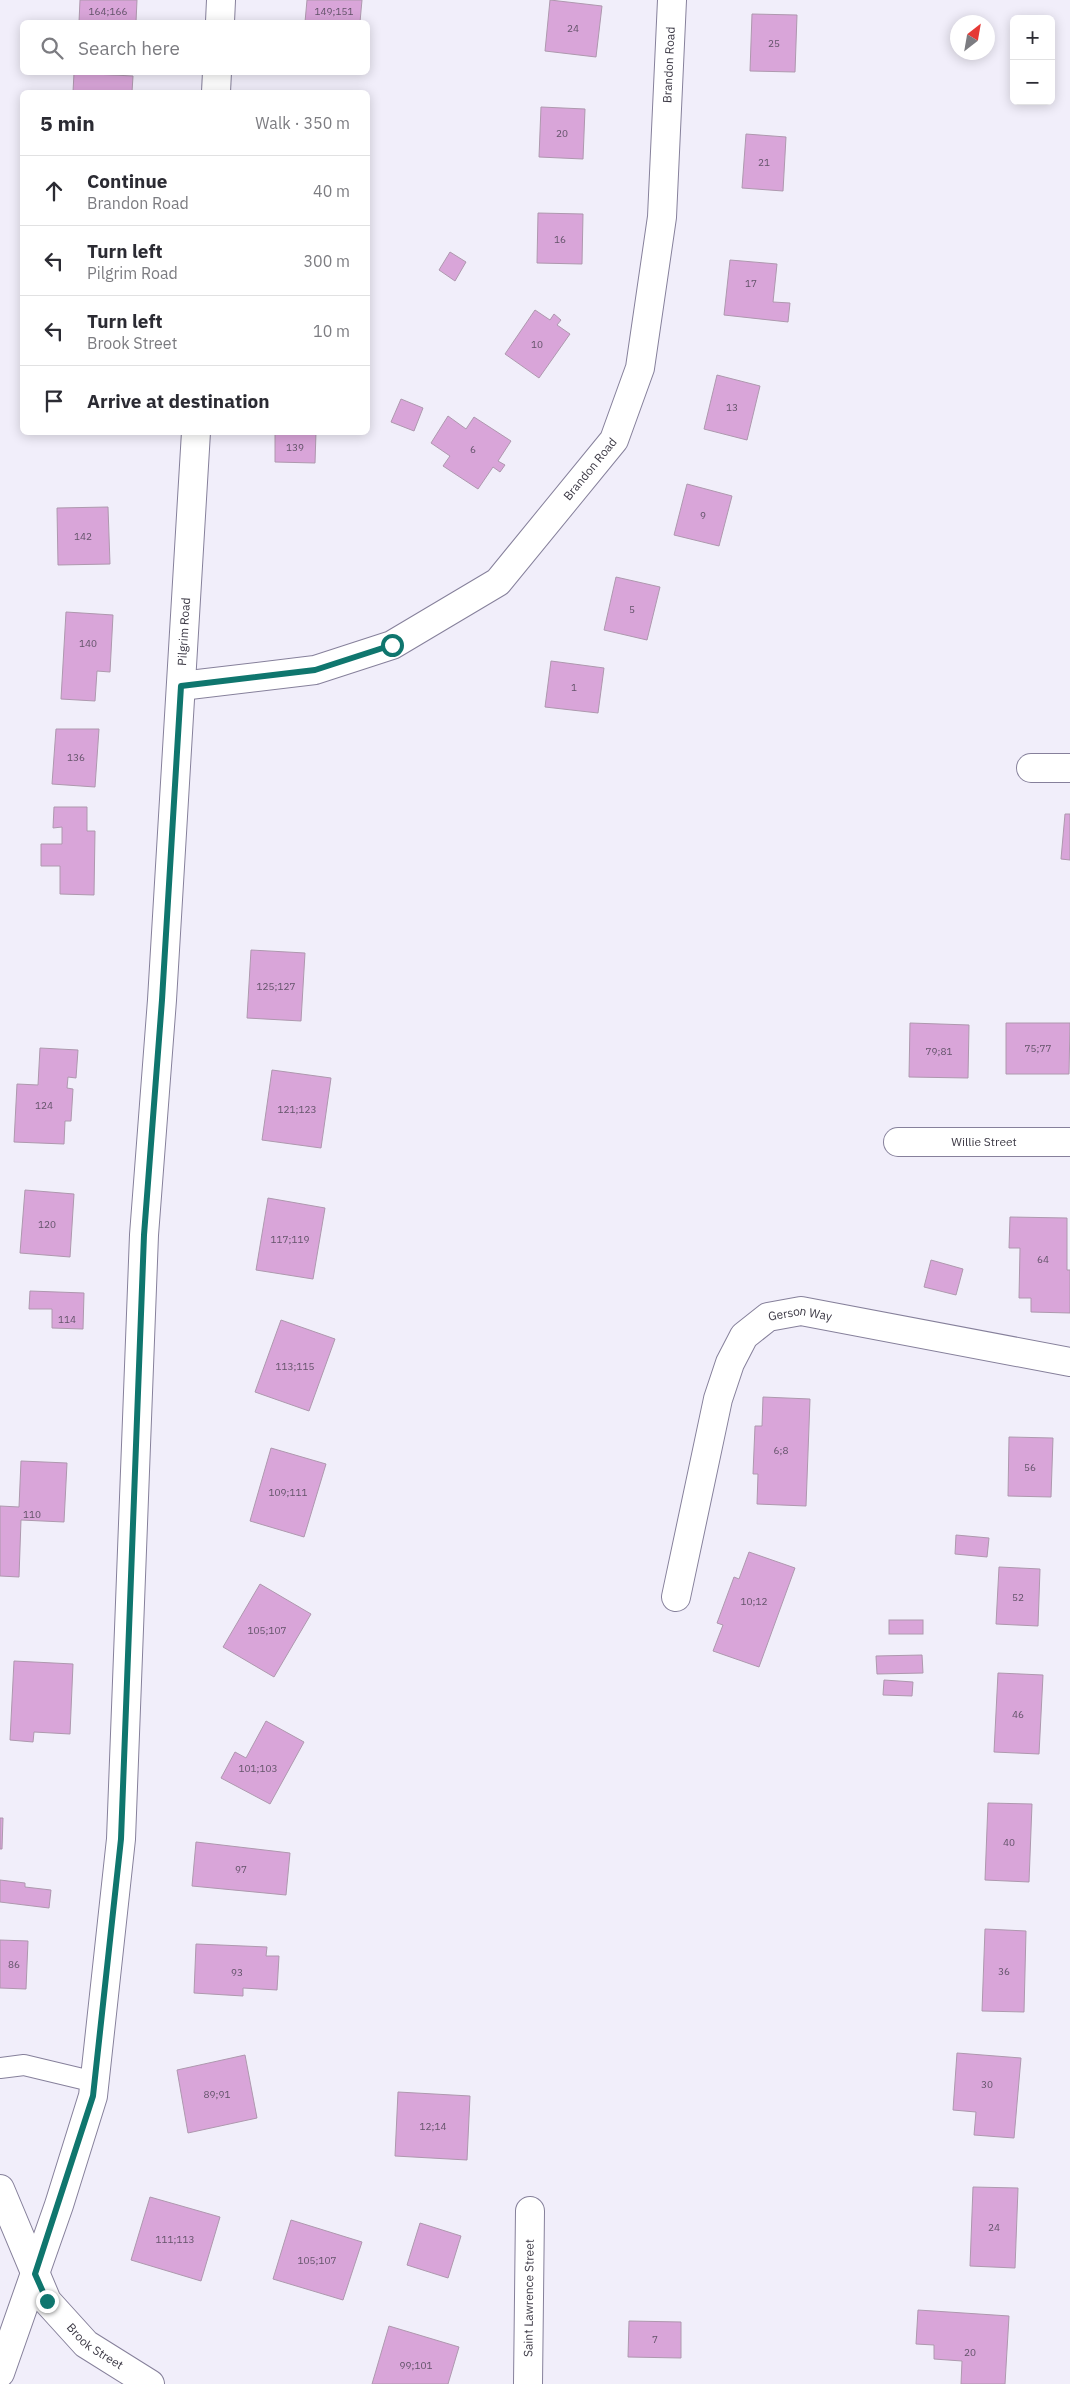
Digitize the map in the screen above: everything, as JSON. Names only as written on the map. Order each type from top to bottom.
[{"type":"street","points":[[220,20],[221,0]]},
{"type":"street","name":"Brandon Road","points":[[181,686],[315,670],[392,645],[498,582],[614,440],[640,368],[662,217],[672,0]]},
{"type":"street","points":[[216,90],[217,75]]},
{"type":"street","name":"Pilgrim Road","points":[[0,2373],[35,2274],[93,2096],[121,1839],[144,1235],[162,1000],[196,435]]},
{"type":"street","points":[[1031,768],[1070,768]]},
{"type":"street","name":"Willie Street","points":[[898,1142],[1070,1142]]},
{"type":"street","name":"Gerson Way","points":[[676,1597],[718,1399],[730,1363],[744,1336],[768,1317],[801,1312],[1070,1362]]},
{"type":"street","name":"Brook Street","points":[[0,2189],[47,2301],[86,2344],[150,2384]]},
{"type":"street","name":"Saint Lawrence Street","points":[[528,2384],[530,2211]]},
{"type":"lane","points":[[0,2068],[24,2065],[95,2082]]},
{"type":"building","points":[[80,0],[137,0],[136,20],[79,20]]},
{"type":"building","points":[[307,0],[362,0],[360,20],[305,20]]},
{"type":"building","points":[[550,0],[602,6],[596,57],[545,51]]},
{"type":"building","points":[[752,14],[797,15],[795,72],[750,71]]},
{"type":"building","points":[[74,75],[133,76],[132,90],[73,90]]},
{"type":"building","points":[[541,107],[585,109],[583,159],[539,157]]},
{"type":"building","points":[[746,134],[786,137],[783,191],[742,188]]},
{"type":"building","points":[[538,213],[583,214],[582,264],[537,263]]},
{"type":"building","points":[[450,252],[466,262],[455,281],[439,270]]},
{"type":"building","points":[[730,260],[777,264],[773,302],[790,303],[788,322],[724,315]]},
{"type":"building","points":[[535,310],[550,320],[554,314],[561,320],[557,325],[570,334],[539,378],[505,354]]},
{"type":"building","points":[[717,375],[760,386],[747,440],[704,429]]},
{"type":"building","points":[[401,399],[423,408],[414,431],[391,422]]},
{"type":"building","points":[[448,416],[466,429],[474,417],[511,441],[498,461],[505,465],[500,472],[493,467],[478,489],[443,466],[450,456],[431,443]]},
{"type":"building","points":[[275,435],[316,435],[315,463],[275,462]]},
{"type":"building","points":[[687,484],[732,496],[719,546],[674,535]]},
{"type":"building","points":[[108,507],[110,564],[58,565],[57,508]]},
{"type":"building","points":[[616,577],[660,587],[647,640],[604,630]]},
{"type":"building","points":[[66,612],[113,615],[110,672],[97,671],[95,701],[61,699]]},
{"type":"building","points":[[551,661],[604,668],[598,713],[545,707]]},
{"type":"building","points":[[56,729],[99,729],[95,787],[52,784]]},
{"type":"building","points":[[54,807],[87,807],[87,831],[95,831],[94,895],[60,894],[60,866],[41,866],[41,844],[62,844],[62,827],[53,828]]},
{"type":"building","points":[[1065,814],[1070,814],[1070,860],[1061,859]]},
{"type":"building","points":[[251,950],[305,953],[301,1021],[247,1018]]},
{"type":"building","points":[[910,1023],[969,1025],[968,1078],[909,1077]]},
{"type":"building","points":[[1006,1023],[1070,1023],[1069,1074],[1006,1074]]},
{"type":"building","points":[[40,1048],[78,1050],[76,1078],[68,1077],[67,1088],[73,1089],[71,1121],[65,1121],[64,1144],[14,1142],[17,1084],[38,1085]]},
{"type":"building","points":[[272,1070],[331,1078],[321,1148],[262,1140]]},
{"type":"building","points":[[25,1190],[74,1194],[70,1257],[20,1253]]},
{"type":"building","points":[[268,1198],[325,1208],[313,1279],[256,1270]]},
{"type":"building","points":[[1010,1217],[1067,1218],[1067,1270],[1070,1270],[1070,1313],[1031,1312],[1031,1298],[1019,1298],[1020,1248],[1009,1248]]},
{"type":"building","points":[[931,1260],[963,1269],[956,1295],[924,1287]]},
{"type":"building","points":[[30,1291],[84,1293],[83,1329],[52,1328],[52,1309],[29,1309]]},
{"type":"building","points":[[281,1320],[335,1339],[309,1411],[255,1392]]},
{"type":"building","points":[[763,1397],[810,1399],[806,1506],[757,1504],[758,1474],[753,1474],[755,1426],[762,1426]]},
{"type":"building","points":[[1009,1437],[1053,1438],[1051,1497],[1008,1496]]},
{"type":"building","points":[[271,1448],[326,1464],[304,1537],[250,1521]]},
{"type":"building","points":[[21,1461],[67,1463],[64,1522],[21,1520],[19,1577],[0,1576],[0,1506],[19,1507]]},
{"type":"building","points":[[956,1535],[989,1538],[987,1557],[955,1554]]},
{"type":"building","points":[[749,1552],[795,1568],[759,1667],[713,1651],[723,1625],[717,1623],[734,1577],[739,1579]]},
{"type":"building","points":[[999,1567],[1040,1569],[1038,1626],[996,1624]]},
{"type":"building","points":[[260,1584],[311,1614],[274,1677],[223,1647]]},
{"type":"building","points":[[889,1620],[923,1620],[923,1634],[889,1634]]},
{"type":"building","points":[[922,1655],[923,1673],[877,1674],[876,1656]]},
{"type":"building","points":[[14,1661],[73,1664],[70,1734],[34,1732],[33,1742],[10,1740]]},
{"type":"building","points":[[998,1673],[1043,1675],[1039,1754],[994,1752]]},
{"type":"building","points":[[884,1680],[913,1682],[912,1696],[883,1695]]},
{"type":"building","points":[[266,1721],[304,1742],[270,1804],[221,1778],[235,1752],[246,1758]]},
{"type":"building","points":[[988,1803],[1032,1804],[1029,1882],[985,1880]]},
{"type":"building","points":[[0,1818],[3,1818],[2,1849],[0,1849]]},
{"type":"building","points":[[196,1842],[290,1853],[286,1895],[192,1886]]},
{"type":"building","points":[[0,1880],[25,1883],[25,1887],[51,1890],[49,1908],[0,1902]]},
{"type":"building","points":[[985,1929],[1026,1931],[1024,2012],[982,2011]]},
{"type":"building","points":[[0,1940],[28,1941],[26,1989],[0,1988]]},
{"type":"building","points":[[196,1944],[267,1947],[266,1956],[279,1956],[277,1990],[243,1988],[243,1996],[194,1993]]},
{"type":"building","points":[[957,2053],[1021,2058],[1014,2138],[974,2135],[976,2112],[953,2110]]},
{"type":"building","points":[[245,2055],[257,2118],[188,2133],[177,2070]]},
{"type":"building","points":[[398,2092],[470,2096],[467,2160],[395,2156]]},
{"type":"building","points":[[973,2187],[1018,2188],[1015,2268],[970,2266]]},
{"type":"building","points":[[150,2197],[220,2217],[201,2281],[131,2260]]},
{"type":"building","points":[[291,2220],[362,2242],[343,2300],[273,2279]]},
{"type":"building","points":[[420,2223],[461,2236],[448,2278],[407,2265]]},
{"type":"building","points":[[918,2310],[1009,2316],[1005,2384],[961,2384],[962,2361],[934,2359],[934,2345],[916,2344]]},
{"type":"building","points":[[629,2321],[681,2322],[681,2358],[628,2357]]},
{"type":"building","points":[[389,2326],[459,2347],[448,2384],[372,2384]]},
{"type":"route","points":[[47,2301],[35,2274],[93,2096],[121,1839],[144,1235],[162,1000],[181,686],[315,670],[392,645]]}]
